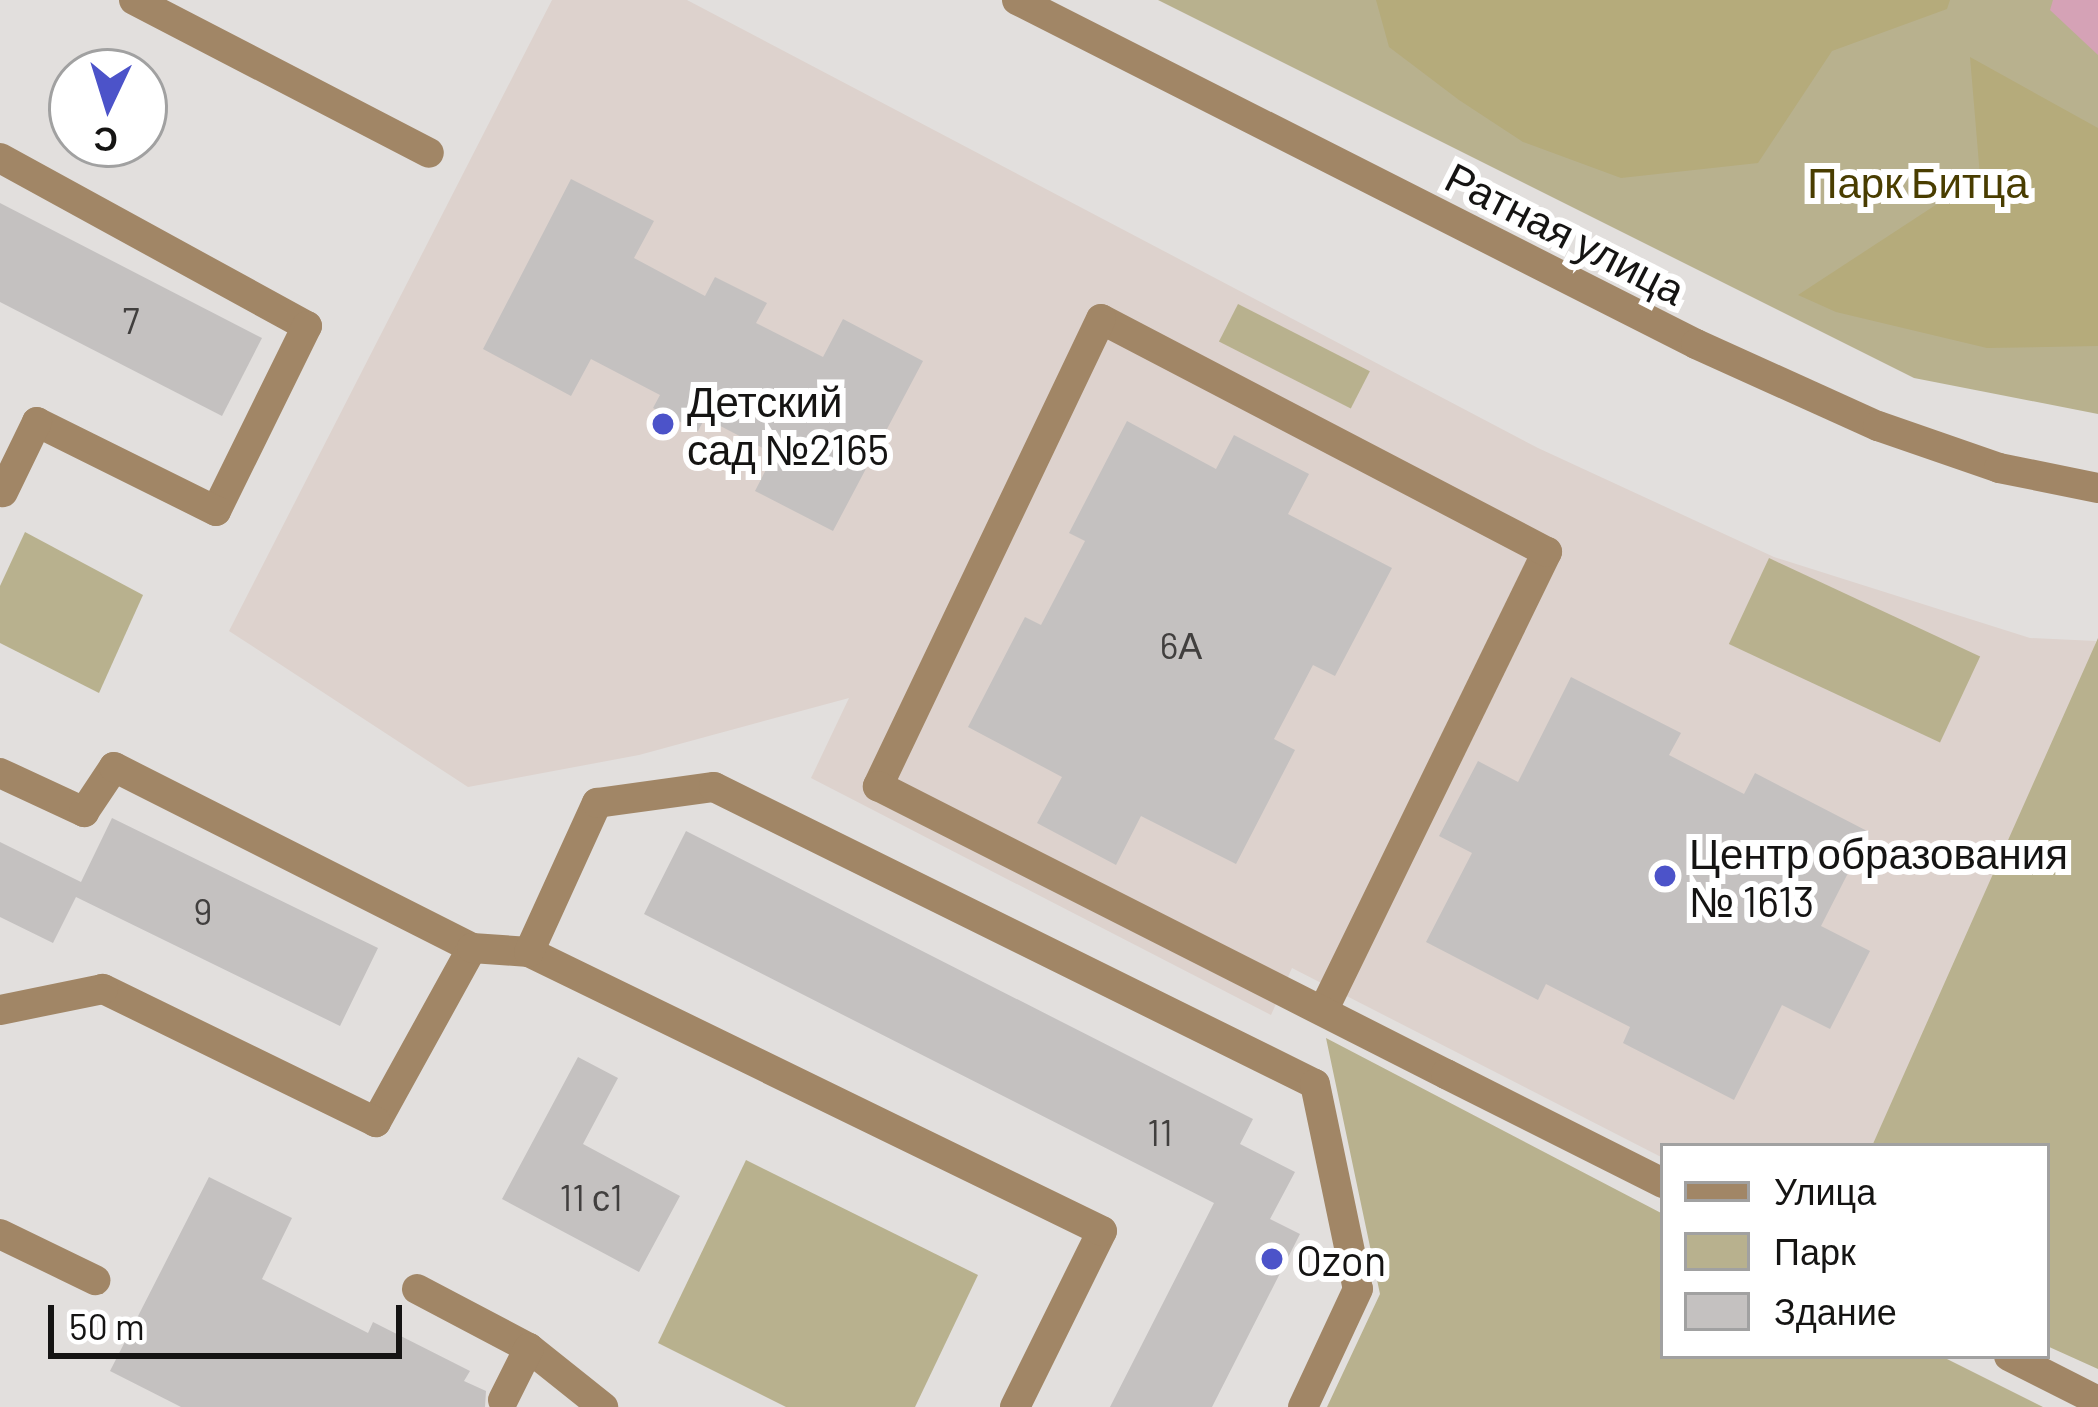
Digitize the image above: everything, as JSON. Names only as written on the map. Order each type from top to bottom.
[{"type":"street","points":[[134,0],[429,153]]},
{"type":"street","name":"Ратная улица","points":[[1016,0],[1737,363],[1919,440],[2098,488]]},
{"type":"street","points":[[0,158],[307,326],[216,511],[38,422],[1,494]]},
{"type":"street","points":[[1323,1011],[1547,552],[1101,320],[878,786],[1660,1181]]},
{"type":"street","points":[[0,773],[84,812],[114,767],[472,948],[529,952],[1102,1231],[1015,1407]]},
{"type":"street","points":[[529,952],[597,803],[714,788],[1315,1084],[1358,1288],[1303,1407]]},
{"type":"street","points":[[0,1010],[103,989],[376,1122],[472,948]]},
{"type":"street","points":[[0,1234],[95,1280]]},
{"type":"street","points":[[416,1289],[529,1348],[603,1407]]},
{"type":"street","points":[[503,1400],[529,1348]]},
{"type":"street","points":[[2014,1359],[2098,1401]]},
{"type":"shaded area","points":[[552,0],[687,0],[1538,448],[1774,557],[2030,638],[2096,641],[2082,688],[1873,1143],[1660,1143],[1660,1156],[1292,968],[1271,1015],[811,778],[849,698],[639,755],[468,787],[229,631]]},
{"type":"shaded area","points":[[1376,0],[1950,0],[1947,9],[1832,51],[1758,163],[1621,178],[1523,142],[1459,100],[1389,47]]},
{"type":"shaded area","points":[[2053,0],[2098,0],[2098,55],[2050,10]]},
{"type":"shaded area","points":[[1970,57],[2098,128],[2098,346],[1987,348],[1836,312],[1798,295],[1980,176]]},
{"type":"green space","name":"Парк Битца","points":[[1158,0],[2098,0],[2098,414],[1914,378]]},
{"type":"green space","points":[[1238,304],[1370,371],[1351,409],[1219,341]]},
{"type":"green space","points":[[25,532],[143,595],[99,693],[0,643],[0,586]]},
{"type":"green space","points":[[1769,558],[1980,656],[1940,743],[1729,644]]},
{"type":"green space","points":[[2098,638],[2098,1369],[2050,1347],[2050,1143],[1873,1143]]},
{"type":"green space","points":[[1326,1038],[1660,1212],[1660,1359],[1947,1359],[2043,1407],[1327,1407],[1380,1294]]},
{"type":"green space","points":[[746,1160],[978,1275],[915,1407],[786,1407],[658,1343]]},
{"type":"building","name":"Детский сад №2165","points":[[571,179],[654,221],[634,258],[705,296],[715,277],[767,303],[756,323],[823,357],[843,319],[923,361],[833,531],[755,491],[774,454],[705,418],[698,431],[653,408],[660,395],[591,359],[571,396],[483,349]]},
{"type":"building","points":[[0,203],[262,338],[222,416],[0,302]]},
{"type":"building","points":[[1127,421],[1216,469],[1234,435],[1309,474],[1288,514],[1392,568],[1335,676],[1313,665],[1274,739],[1295,750],[1236,864],[1141,816],[1116,865],[1037,823],[1062,777],[968,727],[1025,617],[1041,625],[1085,541],[1069,533]]},
{"type":"building","points":[[1571,677],[1681,733],[1669,755],[1744,794],[1755,773],[1869,832],[1821,926],[1870,951],[1830,1029],[1782,1005],[1734,1100],[1623,1043],[1630,1027],[1546,984],[1538,1000],[1426,942],[1472,853],[1439,836],[1478,761],[1518,782]]},
{"type":"building","points":[[112,818],[378,948],[340,1026],[76,897],[53,943],[0,917],[0,842],[81,882]]},
{"type":"building","points":[[686,831],[1253,1119],[1240,1144],[1295,1172],[1270,1219],[1300,1234],[1212,1407],[1110,1407],[1214,1203],[644,914]]},
{"type":"building","points":[[578,1057],[618,1078],[583,1144],[680,1196],[639,1272],[502,1199]]},
{"type":"building","points":[[209,1177],[292,1218],[262,1279],[368,1333],[373,1322],[470,1371],[464,1381],[486,1391],[485,1407],[181,1407],[110,1371]]},
{"type":"place","name":"Детский сад №2165","points":[[663,424]]},
{"type":"place","name":"Центр образования № 1613","points":[[1665,876]]},
{"type":"place","name":"Ozon","points":[[1272,1259]]}]
